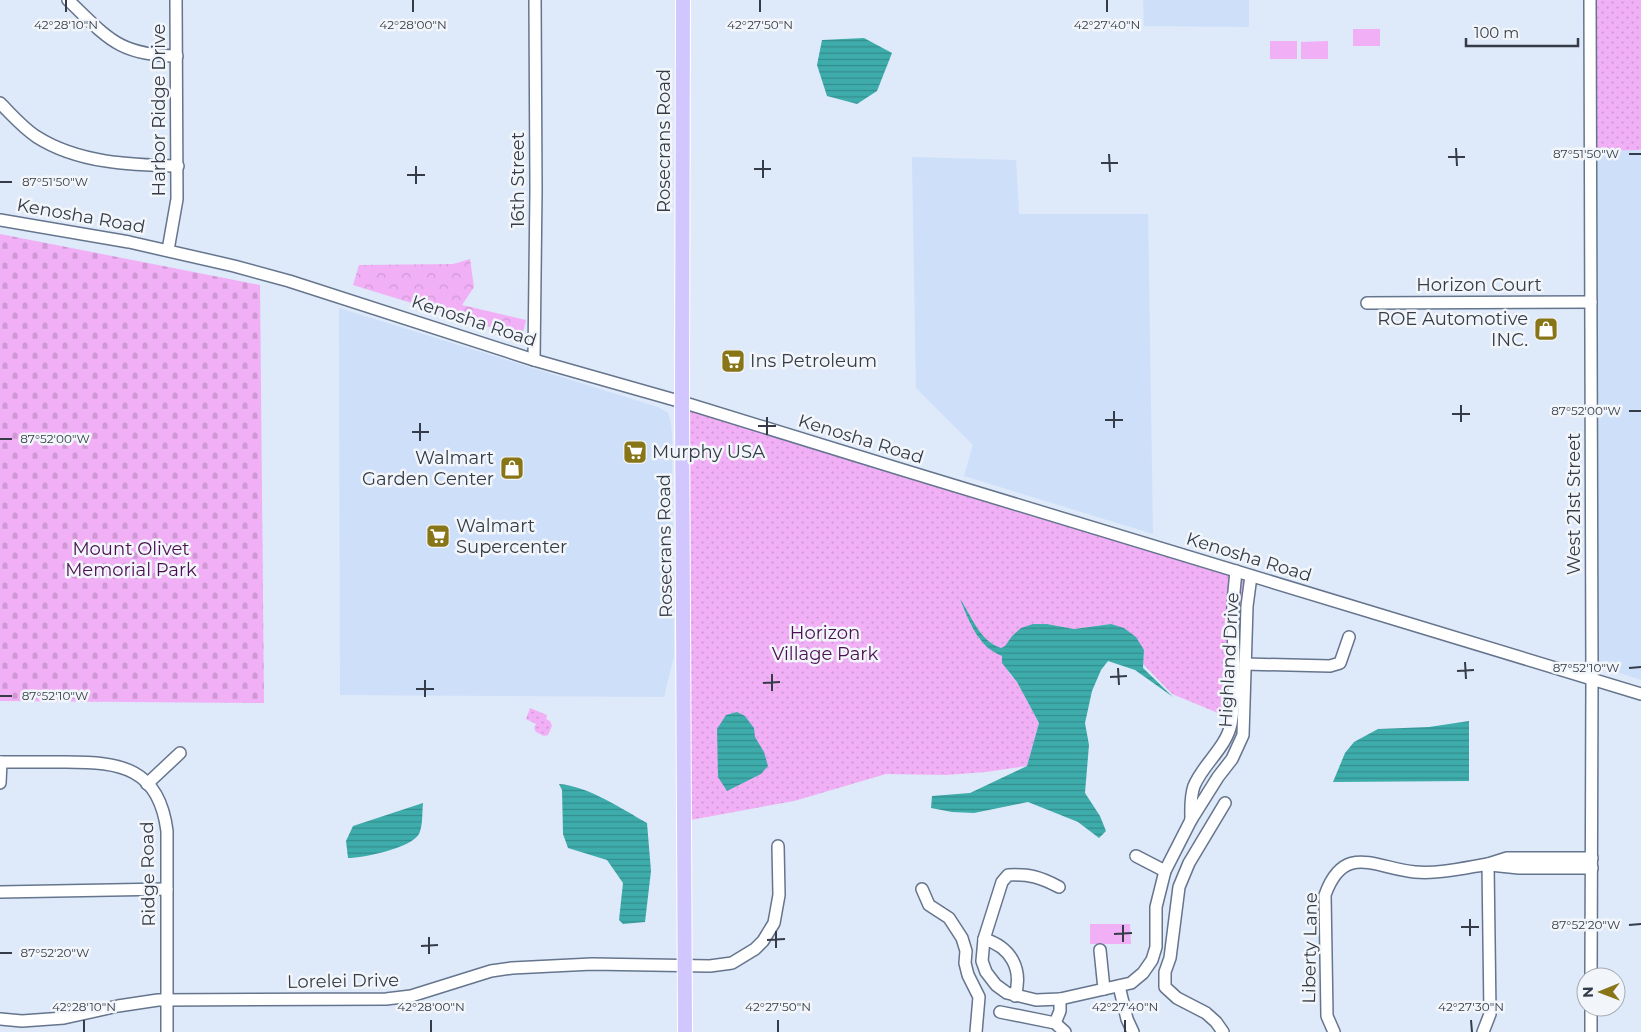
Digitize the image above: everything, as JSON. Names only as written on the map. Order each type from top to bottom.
[{"type":"main road","name":"Rosecrans Road","points":[[683,0],[682,402],[685,1032]]},
{"type":"street","points":[[68,0],[106,36],[126,49],[153,56],[177,56]]},
{"type":"street","name":"Harbor Ridge Drive","points":[[168,250],[177,199],[176,0]]},
{"type":"street","name":"16th Street","points":[[534,360],[536,190],[535,0]]},
{"type":"street","name":"West 21st Street","points":[[1590,0],[1591,967]]},
{"type":"street","points":[[0,103],[35,136],[62,150],[77,155],[138,165],[178,166]]},
{"type":"street","name":"Kenosha Road","points":[[0,220],[168,250],[234,266],[322,291],[534,360],[682,402],[1641,694]]},
{"type":"street","name":"Horizon Court","points":[[1367,304],[1591,302]]},
{"type":"street","name":"Highland Drive","points":[[1191,820],[1191,796],[1195,784],[1228,734],[1230,724],[1234,695],[1233,602],[1236,572]]},
{"type":"street","name":"Highland Drive","points":[[986,972],[996,985],[1015,996],[1036,1000],[1060,999],[1131,983],[1143,973],[1152,960],[1156,947],[1156,906],[1165,871],[1191,820],[1218,776],[1232,759],[1244,735],[1247,606],[1251,576]]},
{"type":"street","points":[[1245,664],[1330,666],[1340,663],[1349,637]]},
{"type":"street","points":[[147,784],[180,753]]},
{"type":"street","points":[[0,762],[0,783]]},
{"type":"street","name":"Ridge Road","points":[[0,762],[95,762],[124,767],[147,784],[158,797],[165,815],[167,831],[167,1032]]},
{"type":"street","points":[[1223,1032],[1206,1013],[1177,998],[1165,987],[1165,972],[1170,958],[1179,887],[1189,863],[1225,803]]},
{"type":"street","name":"Lorelei Drive","points":[[0,1019],[22,1021],[64,1018],[139,1002],[167,1000],[386,999],[410,996],[492,971],[512,968],[592,964],[710,966],[732,963],[748,955],[763,941],[774,923],[778,905],[778,846]]},
{"type":"street","points":[[1136,856],[1165,871]]},
{"type":"street","name":"Liberty Lane","points":[[1334,1032],[1327,1016],[1325,895],[1330,879],[1343,866],[1360,861],[1415,872],[1439,871],[1488,864],[1519,868],[1592,863]]},
{"type":"street","points":[[1482,1032],[1490,1014],[1488,864]]},
{"type":"street","points":[[970,979],[986,972],[982,961],[982,949],[1002,882],[1008,876],[1027,874],[1043,878],[1059,887]]},
{"type":"street","points":[[0,892],[167,889]]},
{"type":"street","points":[[922,889],[929,905],[949,918],[962,938],[966,951],[965,963],[979,997],[976,1032]]},
{"type":"street","points":[[1156,923],[1174,923]]},
{"type":"street","points":[[984,939],[1001,946],[1013,960],[1018,978],[1015,996]]},
{"type":"street","points":[[1100,950],[1104,989]]},
{"type":"street","points":[[1119,986],[1127,1019],[1133,1032]]},
{"type":"street","points":[[1055,1023],[1060,1011],[1060,999]]},
{"type":"street","points":[[1000,1012],[1055,1023],[1065,1032]]},
{"type":"street","points":[[1591,1017],[1591,1032]]},
{"type":"shaded area","points":[[1143,0],[1249,0],[1249,27],[1144,26]]},
{"type":"shaded area","points":[[864,38],[892,53],[877,91],[857,104],[827,96],[817,65],[822,40]]},
{"type":"shaded area","points":[[1641,150],[1641,680],[1599,666],[1591,151]]},
{"type":"shaded area","points":[[912,157],[1016,160],[1019,214],[1148,214],[1153,534],[964,476],[973,445],[916,388]]},
{"type":"shaded area","points":[[339,308],[658,407],[668,413],[672,438],[674,656],[664,697],[340,695]]},
{"type":"shaded area","points":[[960,599],[977,628],[987,640],[1001,648],[1021,628],[1033,624],[1047,624],[1074,629],[1111,624],[1124,628],[1136,637],[1144,650],[1143,668],[1173,697],[1135,670],[1108,661],[1101,670],[1092,691],[1085,723],[1089,745],[1085,793],[1100,816],[1106,831],[1099,838],[1078,822],[1028,802],[974,813],[952,812],[931,808],[932,796],[970,793],[1027,766],[1039,723],[1017,682],[1002,663],[1002,656],[987,646],[975,632]]},
{"type":"shaded area","points":[[737,712],[745,716],[754,728],[755,737],[764,752],[768,766],[761,774],[727,791],[718,777],[717,729],[726,715]]},
{"type":"shaded area","points":[[1469,721],[1469,781],[1333,782],[1345,753],[1354,742],[1378,729],[1429,727]]},
{"type":"shaded area","points":[[559,784],[593,794],[647,823],[651,871],[645,922],[623,924],[619,920],[623,883],[607,860],[568,848],[563,834],[562,790]]},
{"type":"shaded area","points":[[423,803],[421,827],[419,834],[414,839],[397,848],[348,858],[346,841],[353,826]]},
{"type":"green space","points":[[1594,0],[1641,0],[1641,150],[1591,151]]},
{"type":"green space","points":[[1353,29],[1380,29],[1380,46],[1353,46]]},
{"type":"green space","points":[[1270,41],[1297,41],[1297,59],[1270,59]]},
{"type":"green space","points":[[1328,41],[1328,59],[1301,59],[1301,42]]},
{"type":"green space","name":"Mount Olivet Memorial Park","points":[[0,234],[260,285],[264,703],[0,701]]},
{"type":"green space","points":[[470,259],[474,287],[462,305],[526,320],[522,337],[353,285],[359,265],[453,264]]},
{"type":"green space","name":"Horizon Village Park","points":[[682,402],[1243,573],[1240,722],[1172,694],[1143,664],[1144,650],[1111,624],[1074,629],[1047,624],[1012,636],[1005,647],[1001,648],[993,645],[982,635],[962,603],[969,621],[980,640],[1002,656],[1009,673],[1017,682],[1039,723],[1027,766],[946,775],[886,774],[794,801],[685,821]]},
{"type":"green space","points":[[530,708],[547,715],[546,719],[550,721],[552,726],[548,735],[544,736],[536,732],[534,728],[536,724],[526,719]]},
{"type":"green space","points":[[1090,924],[1130,924],[1131,944],[1090,944]]},
{"type":"place","name":"ROE Automotive INC.","points":[[1546,329]]},
{"type":"place","name":"Ins Petroleum","points":[[733,361]]},
{"type":"place","name":"Murphy USA","points":[[635,452]]},
{"type":"place","name":"Walmart Garden Center","points":[[512,468]]},
{"type":"place","name":"Walmart Supercenter","points":[[438,536]]}]
